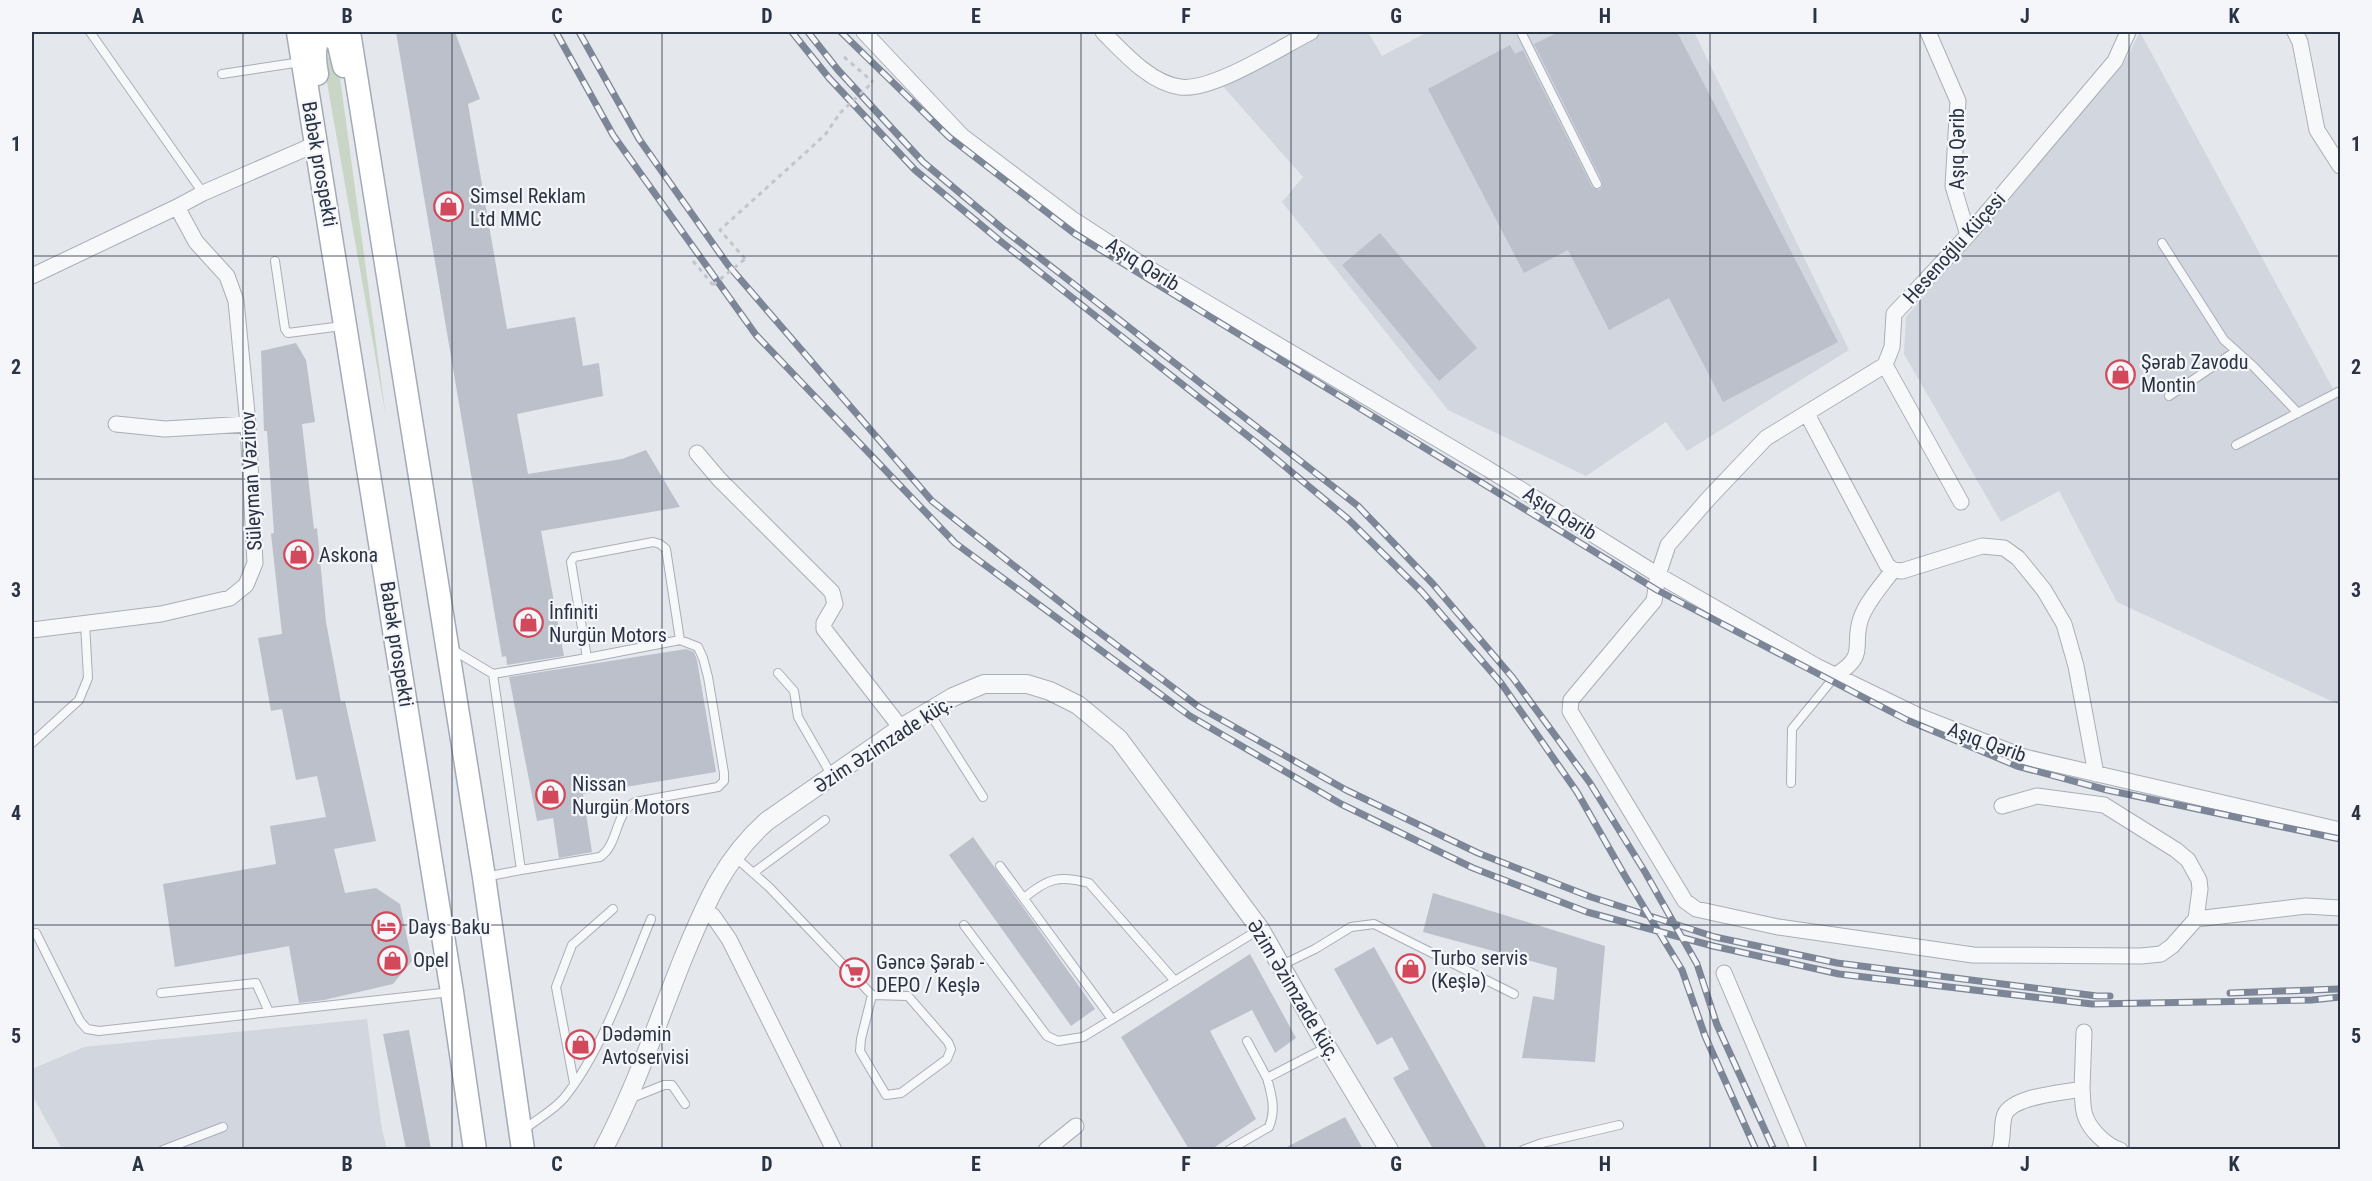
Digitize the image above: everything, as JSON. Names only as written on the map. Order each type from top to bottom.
[{"type":"main road","name":"Babək prospekti","points":[[298,32],[452,992],[475,1149]]},
{"type":"main road","points":[[349,32],[484,877],[522,1141]]},
{"type":"main road","points":[[335,258],[332,172],[314,59],[317,40],[324,36],[331,36],[338,41],[341,48],[387,340],[420,471]]},
{"type":"street","name":"Aşıq Qərib","points":[[864,32],[962,136],[1071,218],[1143,265],[1488,469],[1658,575],[1836,675],[1921,717],[2024,757],[2340,830]]},
{"type":"street","points":[[1102,32],[1147,71],[1160,80],[1180,87],[1194,87],[1215,81],[1311,32]]},
{"type":"street","name":"Aşıq Qərib","points":[[1928,32],[1958,101],[1953,186],[1968,235]]},
{"type":"street","name":"Hesenoğlu Küçesi","points":[[1885,365],[1892,347],[1894,314],[1968,235],[2115,61],[2128,32]]},
{"type":"street","points":[[2295,32],[2300,42],[2317,130],[2340,166]]},
{"type":"street","points":[[32,276],[202,193],[316,144]]},
{"type":"street","name":"Süleyman Vəzirov","points":[[32,630],[161,614],[230,598],[246,585],[255,563],[248,424],[236,301],[227,276],[196,242],[177,207]]},
{"type":"street","points":[[1960,502],[1885,365],[1766,438],[1709,498],[1668,545],[1658,575],[1654,601],[1571,700],[1570,711],[1685,901],[1696,909],[1778,927],[1973,955],[2142,956],[2161,954],[2172,946],[2196,919],[2199,880],[2188,860],[2104,805],[2037,796],[2002,806]]},
{"type":"street","points":[[1806,414],[1887,565],[1893,570],[1902,571],[1982,546],[2004,548],[2018,558],[2044,590],[2064,624],[2076,666],[2096,774]]},
{"type":"street","points":[[116,423],[165,429],[248,424]]},
{"type":"street","points":[[698,453],[719,479],[832,592],[835,604],[824,623],[824,629],[901,728]]},
{"type":"street","points":[[1836,675],[1853,662],[1858,651],[1861,617],[1893,570]]},
{"type":"street","name":"Əzim Əzimzade küç.","points":[[603,1149],[628,1100],[703,910],[723,871],[750,836],[767,821],[901,728],[953,697],[984,684],[1007,683],[1028,684],[1050,691],[1078,705],[1119,740],[1260,929],[1327,1047],[1389,1149]]},
{"type":"street","points":[[2196,919],[2306,906],[2340,908]]},
{"type":"street","points":[[703,910],[713,916],[729,939],[834,1149]]},
{"type":"street","points":[[1724,973],[1800,1149]]},
{"type":"street","points":[[2084,1032],[2082,1089],[2086,1118],[2099,1136],[2112,1148],[2120,1149]]},
{"type":"street","points":[[1999,1149],[2007,1110],[2022,1100],[2082,1089]]},
{"type":"street","points":[[1046,1149],[1076,1126]]},
{"type":"lane","points":[[90,32],[202,193]]},
{"type":"lane","points":[[1521,32],[1597,184]]},
{"type":"lane","points":[[222,74],[303,62]]},
{"type":"lane","points":[[2163,243],[2224,340],[2254,367],[2298,413]]},
{"type":"lane","points":[[275,261],[285,328],[288,333],[346,326]]},
{"type":"lane","points":[[2169,396],[2236,351]]},
{"type":"lane","points":[[2236,445],[2340,390]]},
{"type":"lane","points":[[587,658],[571,562],[580,554],[653,542],[666,549],[680,640]]},
{"type":"lane","points":[[32,743],[79,700],[88,678],[85,623]]},
{"type":"lane","points":[[447,647],[493,674],[680,640],[698,647],[703,658],[724,773],[724,781],[718,787],[635,802],[628,806],[608,850],[600,857],[484,877]]},
{"type":"lane","points":[[778,673],[792,687],[798,717],[832,777]]},
{"type":"lane","points":[[493,674],[521,870]]},
{"type":"lane","points":[[1791,783],[1792,729],[1836,675]]},
{"type":"lane","points":[[929,712],[983,797]]},
{"type":"lane","points":[[753,873],[825,820]]},
{"type":"lane","points":[[734,855],[872,995],[908,996],[948,1042],[951,1049],[947,1059],[901,1093],[894,1095],[886,1095],[860,1051],[872,995]]},
{"type":"lane","points":[[1000,866],[1112,1020]]},
{"type":"lane","points":[[1024,898],[1041,884],[1054,879],[1069,878],[1089,883],[1175,981]]},
{"type":"lane","points":[[574,1083],[556,987],[572,945],[613,909]]},
{"type":"lane","points":[[522,1141],[564,1099],[574,1083],[602,1033],[651,920]]},
{"type":"lane","points":[[1282,965],[1315,949],[1351,927],[1374,924],[1514,994]]},
{"type":"lane","points":[[964,925],[1047,1036],[1058,1041],[1077,1040],[1260,929]]},
{"type":"lane","points":[[36,933],[80,1021],[87,1029],[99,1031],[452,992]]},
{"type":"lane","points":[[161,993],[256,983],[269,1012]]},
{"type":"lane","points":[[1229,1149],[1269,1127],[1273,1110],[1273,1099],[1267,1078],[1247,1041]]},
{"type":"lane","points":[[1267,1078],[1327,1047]]},
{"type":"lane","points":[[628,1100],[664,1085],[672,1085],[685,1104]]},
{"type":"lane","points":[[1523,1149],[1619,1125]]},
{"type":"lane","points":[[163,1149],[222,1127]]},
{"type":"path","points":[[693,261],[713,285],[745,259],[720,230],[825,135],[840,113],[873,82],[844,57]]},
{"type":"shaded area","points":[[1323,32],[1368,32],[1382,56],[1428,32],[1694,32],[1849,350],[1687,451],[1666,422],[1586,476],[1448,410],[1282,202],[1303,177],[1222,85]]},
{"type":"shaded area","name":"Şərab Zavodu Montin","points":[[2140,32],[2340,402],[2340,705],[2117,602],[2059,491],[2001,522],[1904,354],[1906,317],[2123,65]]},
{"type":"shaded area","points":[[367,1019],[382,1130],[387,1149],[62,1149],[32,1095],[32,1069],[84,1047]]},
{"type":"green space","points":[[330,56],[338,63],[386,417],[325,71],[326,59]]},
{"type":"building","points":[[396,32],[455,32],[480,99],[468,104],[507,329],[575,317],[583,366],[599,363],[603,396],[517,414],[528,474],[622,459],[646,450],[680,507],[541,531],[564,656],[507,665],[506,656],[502,657]]},
{"type":"building","points":[[1559,32],[1677,32],[1838,342],[1723,402],[1669,298],[1609,330],[1568,250],[1524,273],[1428,89],[1510,45],[1515,54],[1523,50],[1592,187],[1599,190],[1602,187],[1602,181],[1534,44]]},
{"type":"building","points":[[1380,233],[1477,348],[1439,381],[1342,265]]},
{"type":"building","points":[[296,343],[306,360],[315,422],[302,424],[314,529],[317,528],[326,622],[341,702],[345,701],[376,841],[334,849],[345,893],[376,888],[400,904],[412,961],[393,984],[324,1000],[299,1003],[289,946],[175,967],[163,884],[276,864],[270,826],[326,817],[317,776],[296,780],[282,709],[271,711],[258,638],[282,634],[271,534],[274,533],[267,431],[264,431],[261,351]]},
{"type":"building","points":[[686,649],[694,652],[697,660],[716,772],[583,794],[592,852],[559,858],[553,818],[537,821],[509,677]]},
{"type":"building","points":[[973,837],[1095,1009],[1071,1026],[949,855]]},
{"type":"building","points":[[1433,893],[1605,946],[1595,1062],[1522,1058],[1533,996],[1554,1000],[1557,968],[1423,932]]},
{"type":"building","points":[[1374,947],[1487,1149],[1433,1149],[1393,1078],[1409,1069],[1392,1037],[1377,1045],[1334,969]]},
{"type":"building","points":[[1250,954],[1296,1038],[1275,1053],[1252,1010],[1210,1031],[1256,1119],[1212,1149],[1189,1149],[1121,1037]]},
{"type":"building","points":[[409,1030],[431,1149],[406,1149],[383,1034]]},
{"type":"building","points":[[1345,1117],[1363,1149],[1283,1149]]},
{"type":"railway","points":[[556,32],[613,135],[756,335],[955,543],[1190,716],[1341,804],[1473,868],[1587,912],[1713,946],[1839,974],[2092,1004],[2312,1000],[2340,997]]},
{"type":"railway","points":[[579,32],[639,139],[728,265],[932,501],[1079,617],[1199,707],[1346,790],[1478,853],[1591,897],[1715,937],[1837,963],[2110,996]]},
{"type":"railway","points":[[792,32],[829,78],[915,170],[999,240],[1258,444],[1348,519],[1422,592],[1501,683],[1577,792],[1682,970],[1705,1036],[1756,1150]]},
{"type":"railway","points":[[808,32],[838,70],[923,162],[1003,229],[1358,506],[1433,584],[1513,678],[1590,783],[1645,872],[1697,964],[1717,1025],[1774,1150]]},
{"type":"railway","points":[[841,32],[949,137],[1075,234],[1657,590],[1907,720],[2017,766],[2107,790],[2340,839]]},
{"type":"railway","points":[[2230,993],[2338,989]]},
{"type":"place","name":"Simsel Reklam Ltd MMC","points":[[449,207]]},
{"type":"place","name":"Şərab Zavodu Montin","points":[[2120,374]]},
{"type":"place","name":"Askona","points":[[298,555]]},
{"type":"place","name":"İnfiniti Nurgün Motors","points":[[528,623]]},
{"type":"place","name":"Nissan Nurgün Motors","points":[[551,795]]},
{"type":"place","name":"Days Baku","points":[[387,927]]},
{"type":"place","name":"Opel","points":[[392,960]]},
{"type":"place","name":"Turbo servis (Keşlə)","points":[[1410,969]]},
{"type":"place","name":"Gəncə Şərab - DEPO / Keşlə","points":[[855,973]]},
{"type":"place","name":"Dədəmin Avtoservisi","points":[[581,1045]]}]
